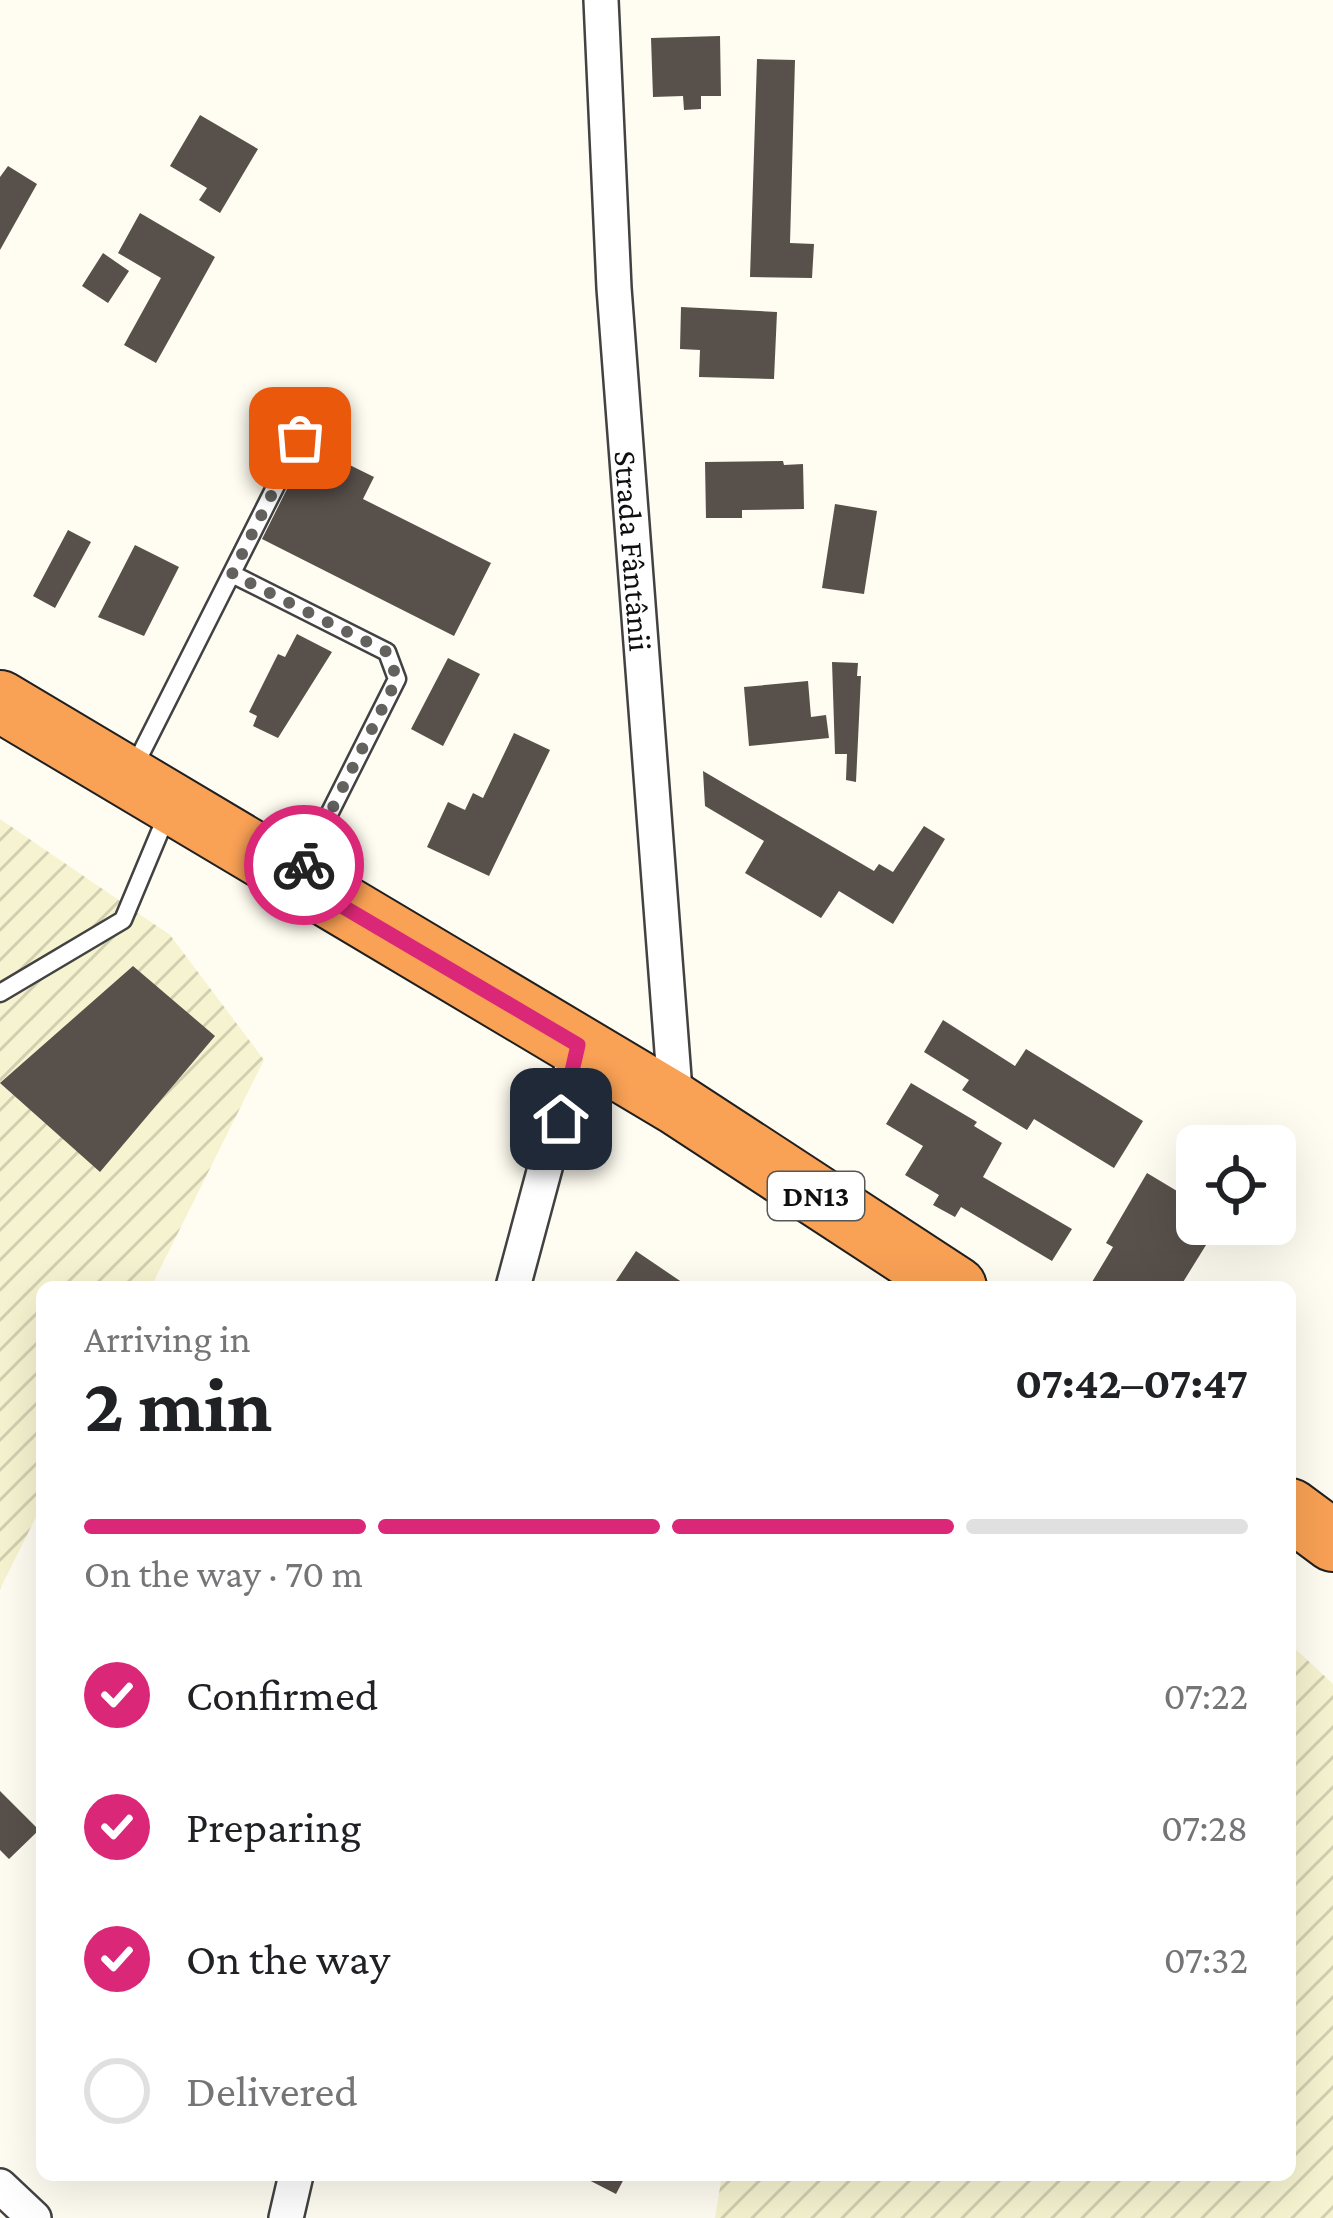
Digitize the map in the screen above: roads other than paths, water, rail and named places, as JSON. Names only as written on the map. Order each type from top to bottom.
[{"type":"highway","name":"DN13","points":[[0,701],[676,1104],[947,1281]]},
{"type":"highway","points":[[1296,1513],[1333,1541]]},
{"type":"street","name":"Strada Fântânii","points":[[602,0],[614,288],[676,1104]]},
{"type":"street","points":[[515,1281],[578,1045]]},
{"type":"street","points":[[286,2218],[295,2181]]},
{"type":"street","points":[[0,2186],[34,2218]]},
{"type":"lane","points":[[0,992],[123,920],[149,791],[232,574],[300,438]]},
{"type":"lane","points":[[232,574],[387,652],[397,679],[296,879]]}]
